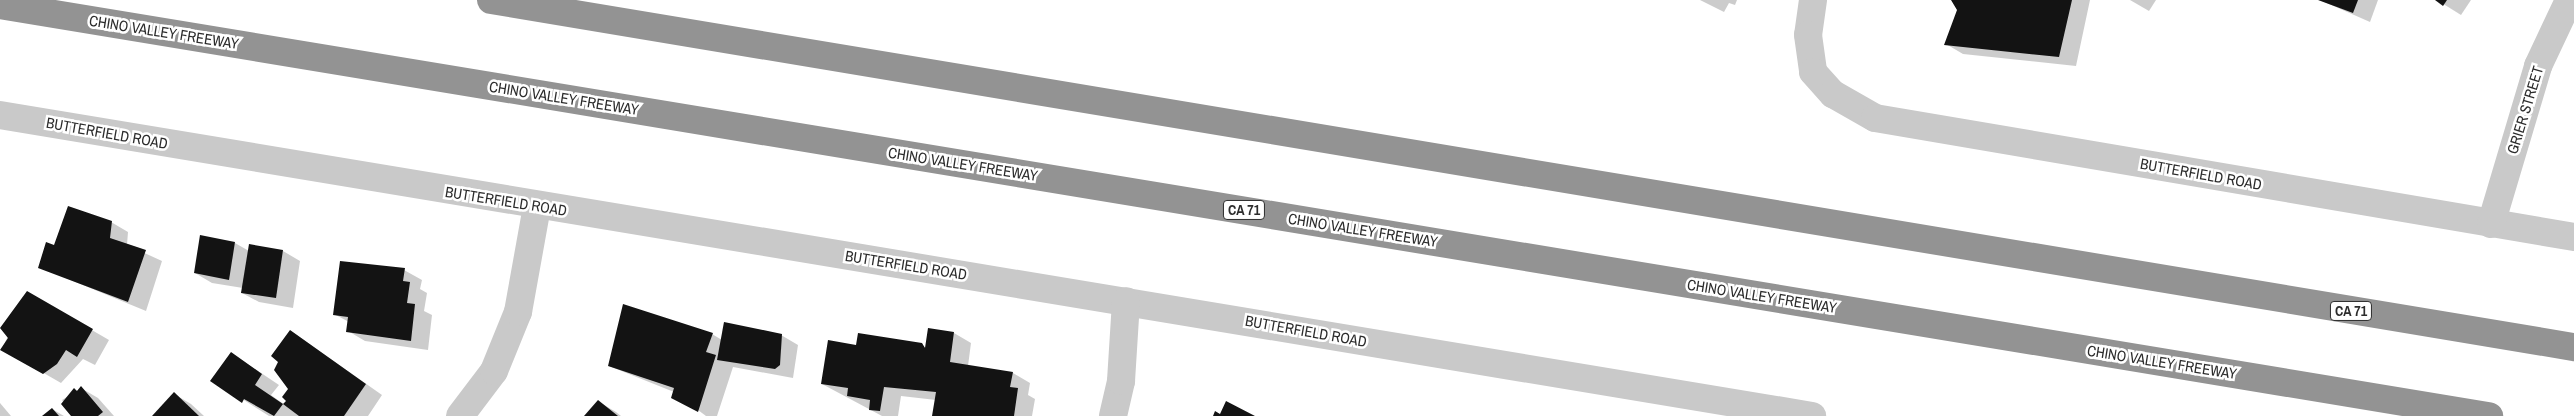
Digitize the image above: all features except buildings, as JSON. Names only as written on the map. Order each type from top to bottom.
[{"type":"highway","name":"CA 71","points":[[491,0],[2574,347]]},
{"type":"highway","name":"CHINO VALLEY FREEWAY","points":[[0,5],[2489,416]]},
{"type":"street","name":"BUTTERFIELD ROAD","points":[[1814,0],[1808,35],[1813,72],[1833,94],[1875,118],[2574,237]]},
{"type":"street","name":"GRIER STREET","points":[[2491,224],[2538,66],[2569,0]]},
{"type":"street","name":"BUTTERFIELD ROAD","points":[[0,115],[537,206],[1126,301],[1760,412],[1812,416]]},
{"type":"street","points":[[460,416],[494,371],[518,312],[537,206]]},
{"type":"street","points":[[1113,416],[1121,381],[1126,301]]}]
